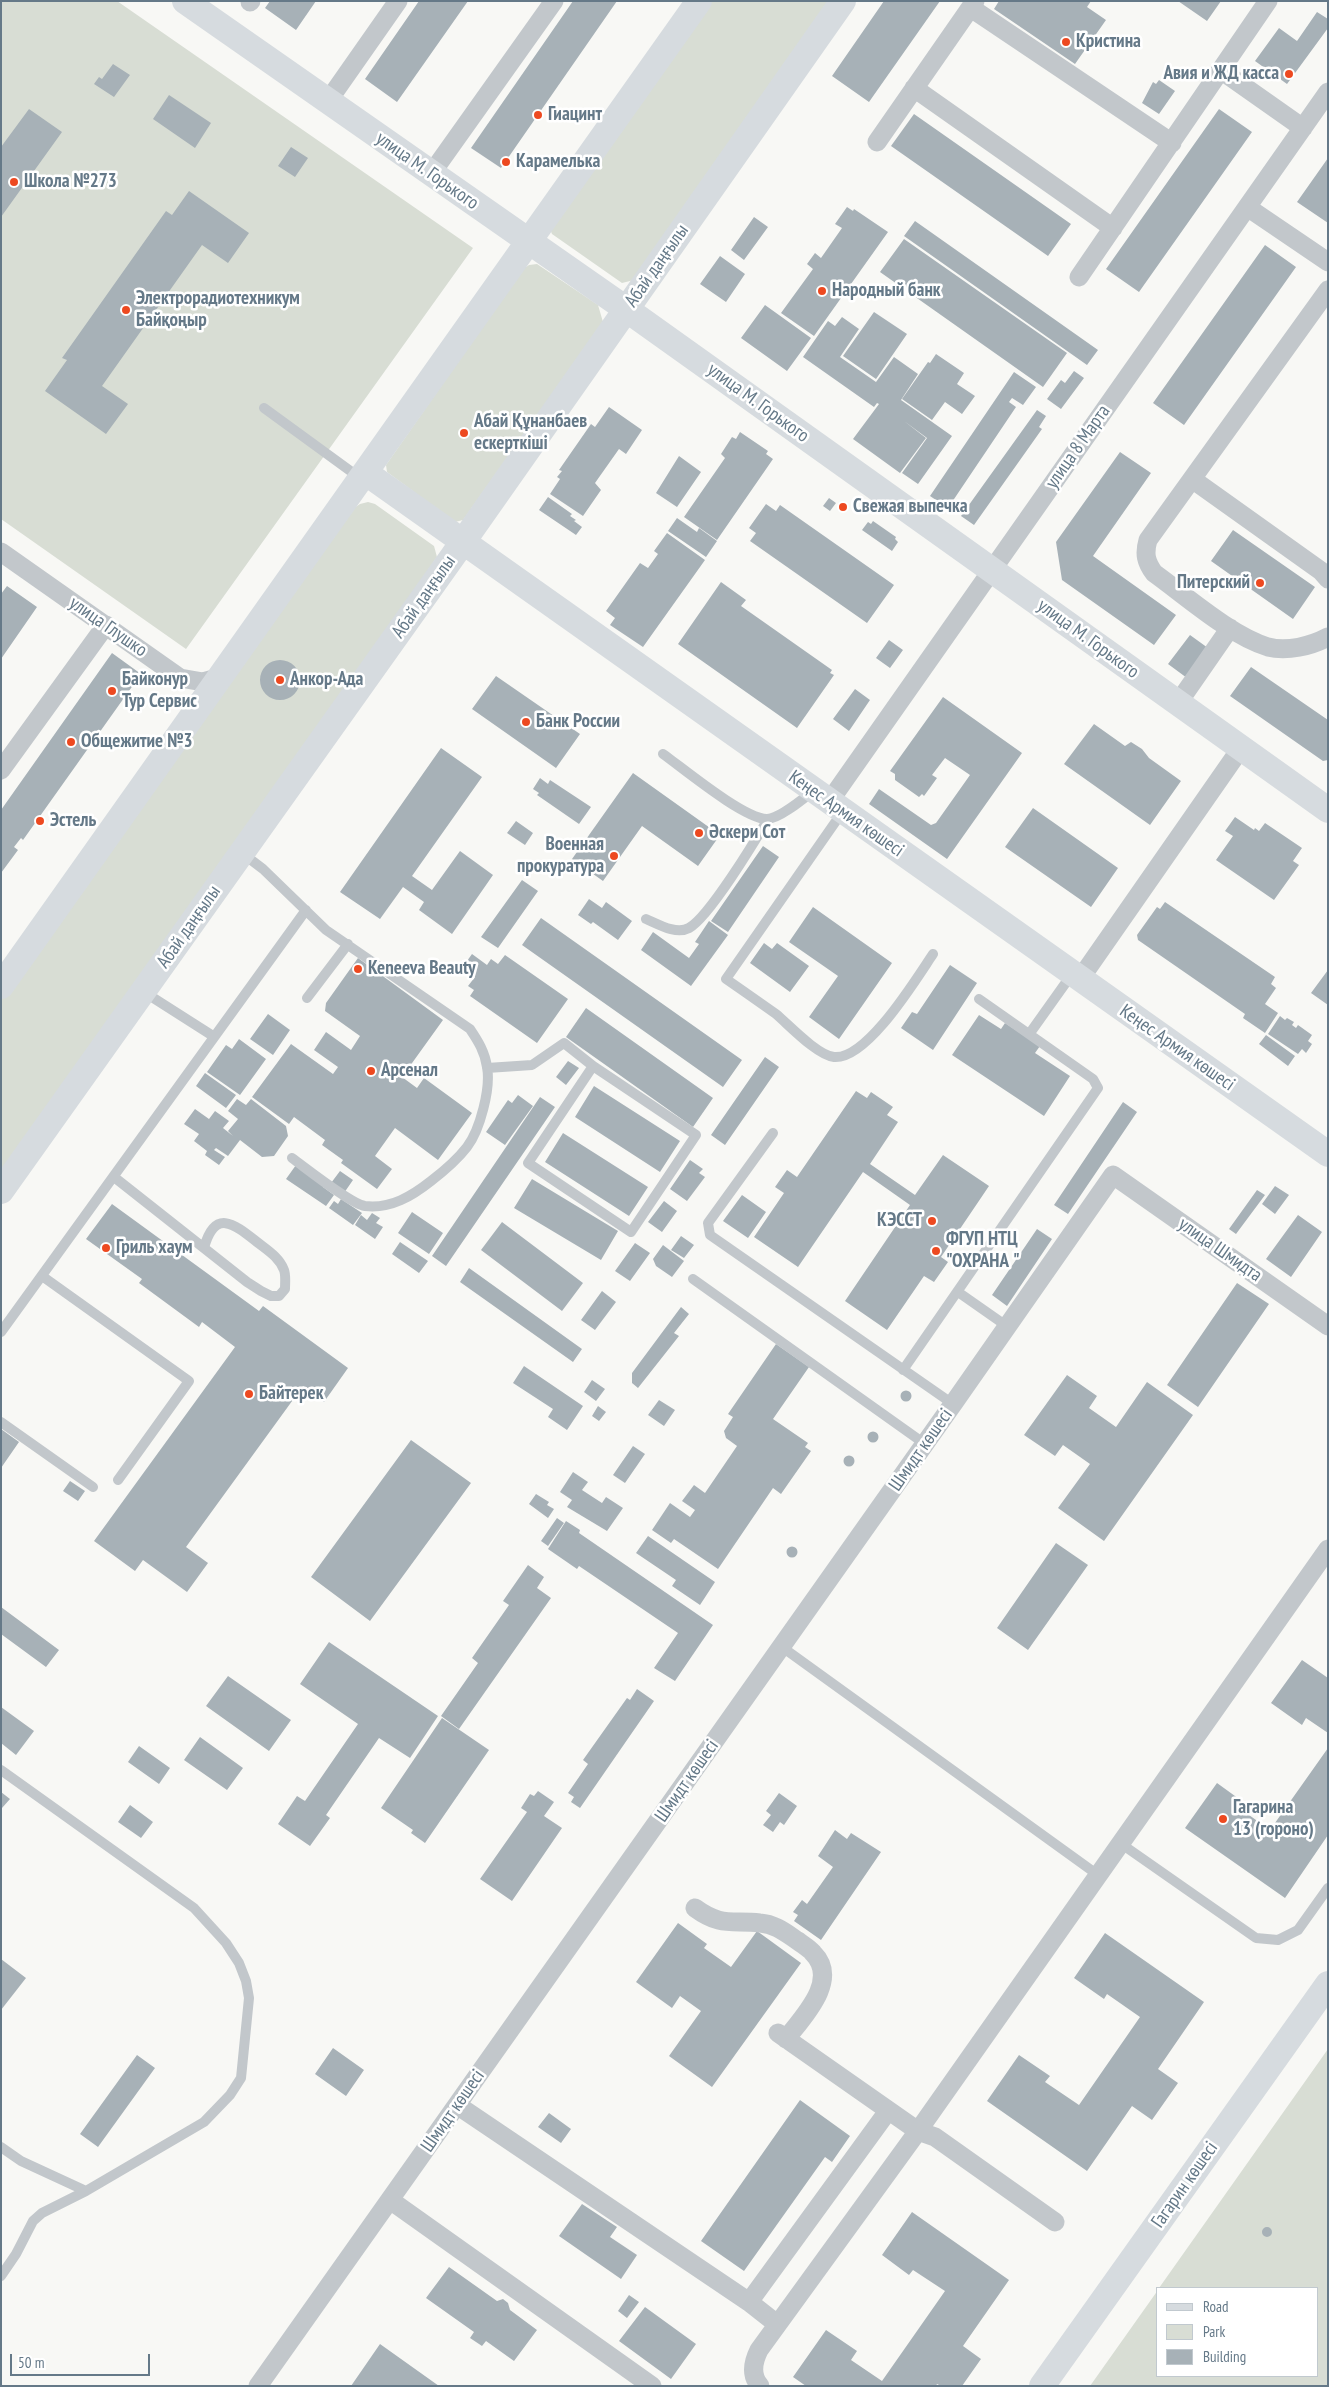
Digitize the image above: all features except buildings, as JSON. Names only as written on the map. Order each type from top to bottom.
[{"type":"main road","name":"улица М. Горького","points":[[185,1],[626,309],[1328,810]]},
{"type":"main road","points":[[1,986],[699,1]]},
{"type":"main road","name":"Абай даңғылы","points":[[1,1190],[242,853],[843,1]]},
{"type":"main road","name":"Кеңес Армия көшесі","points":[[364,476],[462,542],[1328,1154]]},
{"type":"main road","name":"Гагарин көшесі","points":[[1042,2386],[1328,1984]]},
{"type":"street","points":[[328,101],[398,1]]},
{"type":"street","points":[[431,174],[554,1]]},
{"type":"street","points":[[1079,277],[1222,72],[1268,1]]},
{"type":"street","points":[[877,142],[973,5],[1172,144]]},
{"type":"street","points":[[1222,72],[1303,128]]},
{"type":"street","points":[[914,88],[1113,228]]},
{"type":"street","name":"улица 8 Марта","points":[[828,801],[1328,92]]},
{"type":"street","points":[[1247,206],[1328,262]]},
{"type":"street","points":[[1328,290],[1148,540],[1145,551],[1146,563],[1154,573],[1246,638],[1269,647],[1293,649],[1328,637]]},
{"type":"street","points":[[1192,479],[1328,579]]},
{"type":"street","name":"улица Глушко","points":[[1,552],[180,678],[203,682],[221,677]]},
{"type":"street","points":[[1,770],[106,625]]},
{"type":"street","points":[[1178,703],[1230,628]]},
{"type":"street","points":[[1076,976],[1241,748]]},
{"type":"street","name":"улица Шмидта","points":[[1113,1175],[1328,1326]]},
{"type":"street","name":"Шмидт көшесі","points":[[258,2386],[1008,1327],[1113,1175]]},
{"type":"street","points":[[752,2381],[754,2360],[777,2324],[918,2131],[1328,1549]]},
{"type":"street","points":[[695,1908],[708,1918],[728,1923],[760,1923],[776,1926],[814,1953],[823,1969],[822,1987],[813,2003],[782,2036],[918,2131],[935,2137],[1055,2222]]},
{"type":"street","points":[[457,2105],[749,2302],[777,2324]]},
{"type":"street","points":[[749,2302],[888,2111]]},
{"type":"street","points":[[390,2200],[652,2386]]},
{"type":"lane","points":[[264,408],[364,476]]},
{"type":"lane","points":[[663,754],[752,816],[768,819],[828,801]]},
{"type":"lane","points":[[828,801],[726,978],[775,1014],[822,1053],[835,1057],[852,1052],[889,1019],[933,954]]},
{"type":"lane","points":[[646,919],[673,930],[689,928],[706,911],[749,851],[768,819]]},
{"type":"lane","points":[[242,853],[263,869],[326,930],[470,1029],[480,1043],[488,1068],[480,1122],[468,1146],[427,1184],[393,1204],[364,1206],[335,1189],[292,1158]]},
{"type":"lane","points":[[1,1332],[114,1177],[212,1036],[306,910]]},
{"type":"lane","points":[[307,998],[348,944]]},
{"type":"lane","points":[[1030,1033],[1076,976]]},
{"type":"lane","points":[[143,991],[212,1036]]},
{"type":"lane","points":[[903,1370],[1098,1088],[1093,1079],[979,998]]},
{"type":"lane","points":[[488,1068],[532,1065],[564,1043],[593,1066],[696,1135],[631,1232],[528,1163],[593,1066]]},
{"type":"lane","points":[[773,1133],[708,1224],[710,1235],[953,1404]]},
{"type":"lane","points":[[114,1177],[204,1248],[261,1291],[271,1296],[278,1296],[285,1289],[284,1271],[275,1256],[235,1224],[226,1222],[214,1227],[208,1234],[204,1248]]},
{"type":"lane","points":[[42,1276],[189,1381],[118,1480]]},
{"type":"lane","points":[[693,1280],[925,1444]]},
{"type":"lane","points":[[958,1292],[1008,1327]]},
{"type":"lane","points":[[1,1422],[93,1487]]},
{"type":"lane","points":[[782,1646],[1098,1875]]},
{"type":"lane","points":[[1,1770],[194,1908],[226,1943],[239,1963],[246,1981],[249,1998],[241,2078],[230,2095],[204,2122],[86,2191],[42,2213],[33,2221],[16,2254],[1,2276]]},
{"type":"lane","points":[[1120,1843],[1256,1938],[1278,1940],[1298,1930],[1328,1888]]},
{"type":"lane","points":[[1,2147],[21,2161],[86,2191]]},
{"type":"green space","points":[[1,1],[117,1],[473,248],[186,649],[1,519]]},
{"type":"green space","points":[[708,1],[832,1],[634,280],[622,283],[552,234],[550,229]]},
{"type":"green space","points":[[537,264],[598,305],[603,322],[463,520],[455,522],[387,472],[386,465],[523,269],[529,265]]},
{"type":"green space","points":[[368,502],[375,504],[434,546],[437,557],[1,1177],[1,999],[351,510],[360,504]]},
{"type":"green space","points":[[1328,2049],[1328,2386],[1090,2386],[1156,2293],[1156,2377],[1319,2377],[1319,2287],[1160,2287]]},
{"type":"place","name":"Кристина","points":[[1066,42]]},
{"type":"place","name":"Авия и ЖД касса","points":[[1289,74]]},
{"type":"place","name":"Гиацинт","points":[[538,115]]},
{"type":"place","name":"Карамелька","points":[[506,162]]},
{"type":"place","name":"Школа №273","points":[[14,182]]},
{"type":"place","name":"Народный банк","points":[[822,291]]},
{"type":"place","name":"Электрорадиотехникум Байқоңыр","points":[[126,310]]},
{"type":"place","name":"Абай Құнанбаев ескерткіші","points":[[464,433]]},
{"type":"place","name":"Свежая выпечка","points":[[843,507]]},
{"type":"place","name":"Питерский","points":[[1260,583]]},
{"type":"place","name":"Анкор-Ада","points":[[280,680]]},
{"type":"place","name":"Байконур Тур Сервис","points":[[112,691]]},
{"type":"place","name":"Банк России","points":[[526,722]]},
{"type":"place","name":"Общежитие №3","points":[[71,742]]},
{"type":"place","name":"Эстель","points":[[40,821]]},
{"type":"place","name":"Әскери Сот","points":[[699,833]]},
{"type":"place","name":"Военная прокуратура","points":[[614,856]]},
{"type":"place","name":"Keneeva Beauty","points":[[358,969]]},
{"type":"place","name":"Арсенал","points":[[371,1071]]},
{"type":"place","name":"КЭССТ","points":[[932,1221]]},
{"type":"place","name":"Гриль хаум","points":[[106,1248]]},
{"type":"place","name":"ФГУП НТЦ \"ОХРАНА \"","points":[[936,1251]]},
{"type":"place","name":"Байтерек","points":[[249,1394]]},
{"type":"place","name":"Гагарина 13 (гороно)","points":[[1223,1819]]}]
